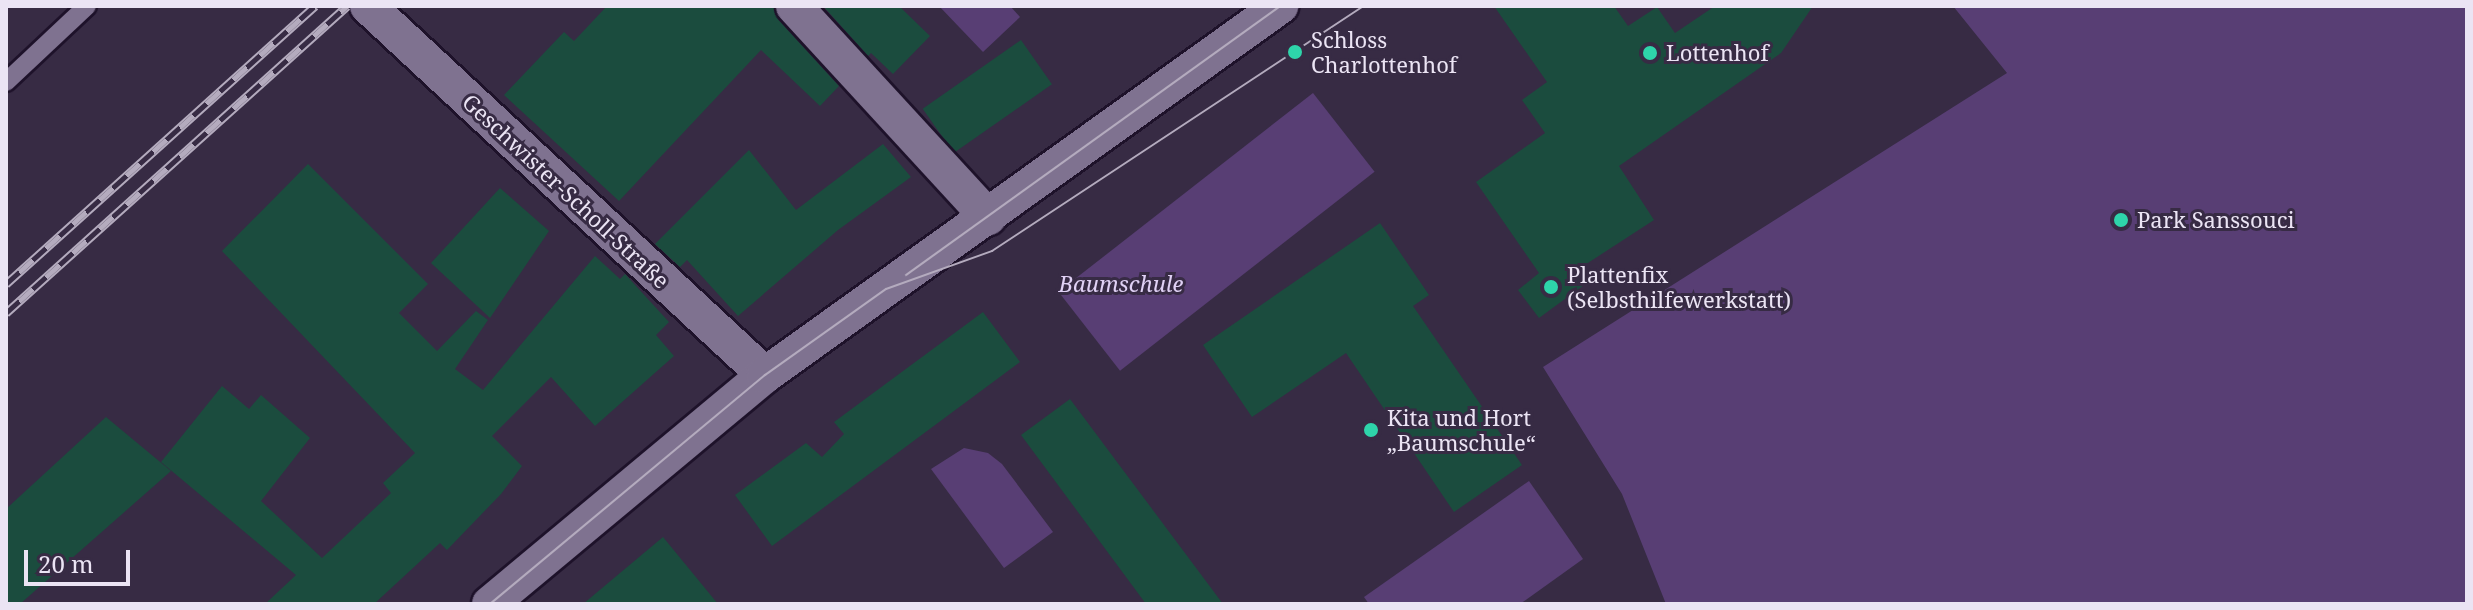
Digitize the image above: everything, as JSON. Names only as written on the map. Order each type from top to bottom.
[{"type":"street","name":"Geschwister-Scholl-Straße","points":[[368,6],[765,375]]},
{"type":"street","points":[[794,6],[988,217]]},
{"type":"street","points":[[490,604],[765,375],[1280,6]]},
{"type":"lane","points":[[10,69],[87,6]]},
{"type":"green space","points":[[939,6],[1010,6],[1020,17],[983,52]]},
{"type":"green space","name":"Park Sanssouci","points":[[1953,6],[2467,6],[2467,604],[1666,604],[1622,494],[1543,367],[2007,73]]},
{"type":"green space","name":"Baumschule","points":[[1313,93],[1375,172],[1120,371],[1058,292]]},
{"type":"green space","points":[[964,448],[988,453],[1002,464],[1053,532],[1004,568],[931,469]]},
{"type":"green space","points":[[1529,481],[1583,559],[1520,604],[1369,604],[1364,597]]},
{"type":"building","points":[[607,6],[774,6],[779,20],[839,86],[820,106],[761,50],[619,201],[504,95],[564,32],[574,41]]},
{"type":"building","points":[[823,6],[899,6],[930,36],[893,74],[871,53],[868,56]]},
{"type":"building","points":[[1494,6],[1614,6],[1628,26],[1657,7],[1675,33],[1715,6],[1813,6],[1781,53],[1619,166],[1654,220],[1574,272],[1584,285],[1539,318],[1518,290],[1539,273],[1476,182],[1545,133],[1522,100],[1547,82]]},
{"type":"building","points":[[1021,40],[1052,84],[954,153],[923,109]]},
{"type":"building","points":[[883,144],[911,177],[838,230],[738,316],[687,260],[680,267],[655,244],[749,150],[796,210]]},
{"type":"building","points":[[308,164],[428,284],[399,313],[437,351],[476,311],[488,320],[455,369],[483,390],[595,256],[620,279],[625,274],[669,322],[656,335],[674,356],[595,426],[551,377],[492,436],[522,466],[501,494],[447,550],[440,543],[374,604],[265,604],[296,575],[161,462],[222,386],[249,409],[261,395],[310,438],[261,501],[322,558],[391,493],[383,483],[415,453],[222,251]]},
{"type":"building","points":[[500,188],[549,231],[490,318],[431,263]]},
{"type":"building","points":[[1380,223],[1429,295],[1413,306],[1522,465],[1454,512],[1346,353],[1252,417],[1203,345]]},
{"type":"building","points":[[983,312],[1020,362],[772,546],[735,495],[806,443],[822,457],[844,434],[834,422]]},
{"type":"building","points":[[1070,399],[1223,604],[1146,604],[1021,435]]},
{"type":"building","points":[[106,417],[171,471],[20,604],[6,604],[6,509]]},
{"type":"building","points":[[663,537],[718,604],[583,604]]},
{"type":"tram line","points":[[906,275],[1280,6]]},
{"type":"tram line","points":[[490,604],[765,375],[886,289],[992,251],[1363,6]]},
{"type":"railway","points":[[6,284],[315,6]]},
{"type":"railway","points":[[6,313],[347,6]]},
{"type":"place","name":"Schloss Charlottenhof","points":[[1295,52]]},
{"type":"place","name":"Lottenhof","points":[[1650,53]]},
{"type":"place","name":"Park Sanssouci","points":[[2121,220]]},
{"type":"place","name":"Plattenfix (Selbsthilfewerkstatt)","points":[[1551,287]]},
{"type":"place","name":"Kita und Hort „Baumschule“","points":[[1371,430]]}]
